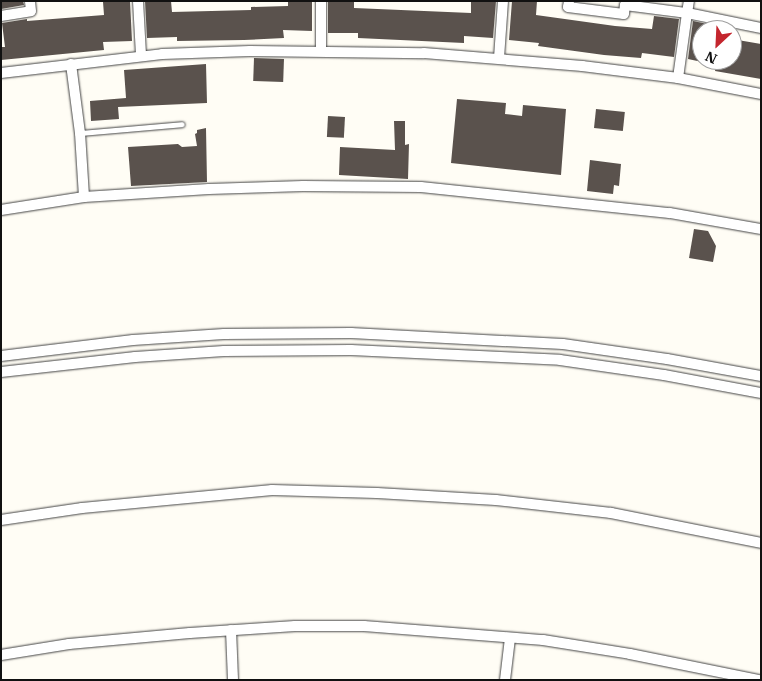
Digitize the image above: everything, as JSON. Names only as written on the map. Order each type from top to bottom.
[{"type":"street","points":[[1,16],[31,11],[30,1]]},
{"type":"street","points":[[138,1],[141,56]]},
{"type":"street","points":[[320,1],[321,50]]},
{"type":"street","points":[[499,58],[503,1]]},
{"type":"street","points":[[569,1],[568,7],[624,14],[625,5],[687,13],[761,28]]},
{"type":"street","points":[[678,78],[689,1]]},
{"type":"street","points":[[1,73],[141,56],[321,50],[424,53],[499,58],[678,78],[761,94]]},
{"type":"street","points":[[71,64],[80,133],[84,196]]},
{"type":"street","points":[[1,210],[84,196],[304,186],[421,187],[660,212],[761,229]]},
{"type":"street","points":[[1,356],[160,338],[224,334],[351,333],[562,344],[667,359],[761,376]]},
{"type":"street","points":[[1,372],[134,357],[224,351],[351,350],[560,360],[664,375],[761,393]]},
{"type":"street","points":[[1,520],[82,508],[263,491],[377,493],[496,500],[611,514],[761,542]]},
{"type":"street","points":[[1,655],[69,644],[231,630],[295,626],[364,626],[543,640],[630,654],[759,680]]},
{"type":"street","points":[[231,630],[233,680]]},
{"type":"street","points":[[505,680],[510,638]]},
{"type":"lane","points":[[80,133],[182,124]]},
{"type":"building","points":[[1,1],[23,1],[24,5],[1,9]]},
{"type":"building","points":[[130,1],[132,41],[103,42],[104,50],[1,60],[1,47],[5,47],[2,23],[27,19],[27,21],[104,15],[103,2]]},
{"type":"building","points":[[145,1],[171,1],[172,12],[251,10],[251,7],[288,6],[288,1],[312,1],[312,31],[283,30],[284,38],[244,40],[177,41],[177,37],[147,38]]},
{"type":"building","points":[[328,1],[354,1],[354,8],[471,13],[471,1],[496,1],[493,38],[464,36],[464,43],[358,38],[358,33],[328,33]]},
{"type":"building","points":[[512,1],[537,1],[536,15],[615,26],[652,29],[654,16],[679,19],[674,57],[642,53],[641,58],[604,55],[538,46],[539,43],[509,40]]},
{"type":"building","points":[[692,29],[692,60],[688,59]]},
{"type":"building","points":[[742,41],[761,44],[761,79],[715,71],[742,70]]},
{"type":"building","points":[[254,58],[284,59],[283,82],[253,81]]},
{"type":"building","points":[[206,64],[207,103],[118,107],[119,119],[91,121],[90,101],[126,98],[124,70]]},
{"type":"building","points":[[457,99],[506,103],[505,114],[522,116],[523,105],[566,109],[561,175],[451,163]]},
{"type":"building","points":[[596,109],[625,112],[623,131],[594,128]]},
{"type":"building","points":[[328,116],[345,117],[344,138],[327,137]]},
{"type":"building","points":[[394,121],[405,121],[405,145],[409,144],[408,179],[339,175],[340,147],[395,150]]},
{"type":"building","points":[[206,128],[207,182],[131,186],[128,147],[178,144],[182,147],[197,146],[195,134],[197,130]]},
{"type":"building","points":[[590,160],[621,164],[619,186],[614,185],[613,194],[587,191]]},
{"type":"building","points":[[694,229],[708,231],[716,246],[713,262],[689,258]]}]
